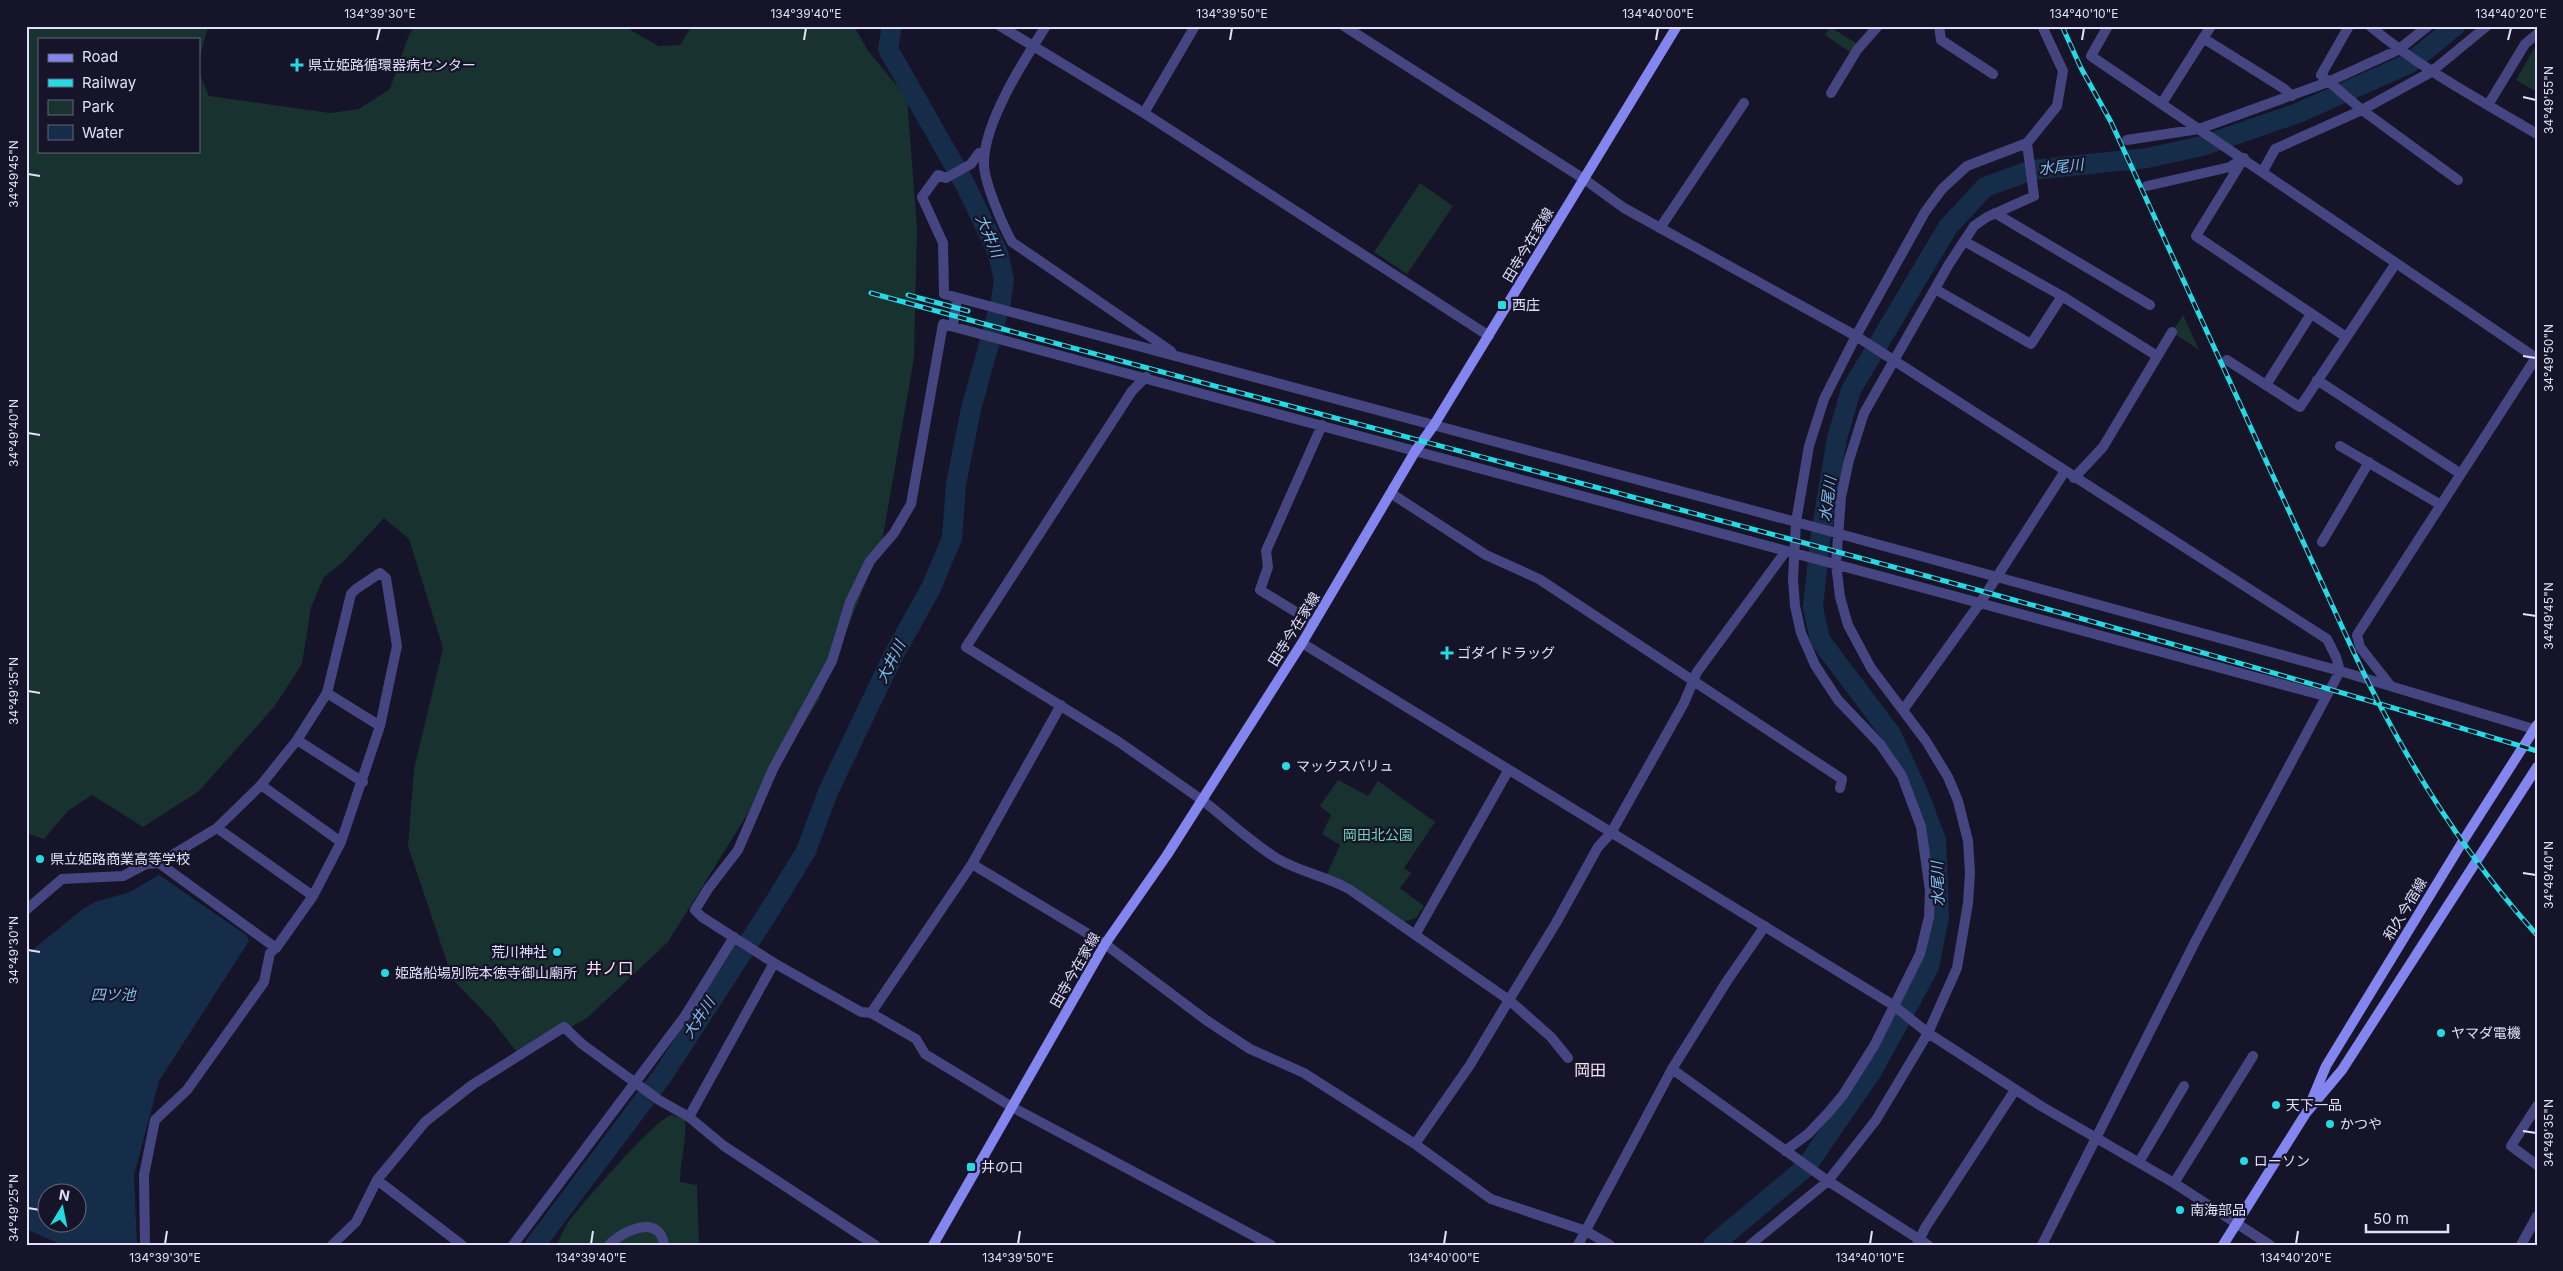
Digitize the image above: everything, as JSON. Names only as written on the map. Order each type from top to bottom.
[{"type":"main road","name":"田寺今在家線","points":[[933,1245],[1105,944],[1202,800],[1302,643],[1392,494],[1416,450],[1434,425],[1489,336],[1677,26]]},
{"type":"main road","name":"和久今宿線","points":[[2306,1113],[2326,1066],[2458,850],[2536,728]]},
{"type":"main road","name":"和久今宿線","points":[[2223,1245],[2306,1113],[2342,1070],[2537,767]]},
{"type":"street","points":[[1000,26],[1144,113],[1489,336]]},
{"type":"street","points":[[1046,26],[1000,106],[985,152],[983,165],[1001,222],[1012,242],[1178,356]]},
{"type":"street","points":[[1144,113],[1195,26]]},
{"type":"street","points":[[1344,26],[1584,179],[1624,208],[1856,336],[2327,639],[2336,657],[2340,671],[2196,940],[2042,1245]]},
{"type":"street","points":[[1831,93],[1857,50],[1878,26]]},
{"type":"street","points":[[1939,26],[1941,40],[1993,74]]},
{"type":"street","points":[[1785,1151],[1808,1134],[1843,1095],[1874,1046],[1920,954],[1929,916],[1930,891],[1921,827],[1902,776],[1880,744],[1838,700],[1815,665],[1801,633],[1795,606],[1791,552],[1809,446],[1824,400],[1856,336],[1925,212],[1942,189],[1967,166],[2027,143],[2057,106],[2063,71],[2042,26]]},
{"type":"street","points":[[2108,26],[2091,56],[2536,357],[2357,634],[2360,647],[2390,685]]},
{"type":"street","points":[[2162,104],[2210,26]]},
{"type":"street","points":[[2348,26],[2320,75],[2362,110],[2458,180]]},
{"type":"street","points":[[2370,26],[2398,50],[2431,72],[2537,134]]},
{"type":"street","points":[[2127,140],[2199,129],[2292,96],[2398,50],[2428,26]]},
{"type":"street","points":[[2263,171],[2275,148],[2362,110],[2431,72],[2487,26]]},
{"type":"street","points":[[2488,104],[2533,32]]},
{"type":"street","points":[[2203,38],[2283,88],[2292,96]]},
{"type":"street","points":[[1660,228],[1744,103]]},
{"type":"street","points":[[1750,1245],[1828,1181],[1876,1120],[1928,1033],[1957,968],[1968,903],[1970,873],[1968,842],[1958,801],[1948,777],[1926,741],[1871,668],[1848,625],[1840,596],[1836,564],[1840,534],[1841,497],[1849,460],[1864,413],[1964,240],[1974,226],[1995,212],[2034,196],[2027,143]]},
{"type":"street","points":[[985,152],[979,153],[971,164],[946,178],[938,175],[922,197],[944,243],[944,294],[1995,576],[2390,685],[2536,728]]},
{"type":"street","points":[[2147,186],[2230,167],[2244,158]]},
{"type":"street","points":[[2244,158],[2196,236],[2346,337]]},
{"type":"street","points":[[1995,212],[2150,305]]},
{"type":"street","points":[[1964,240],[2062,296],[2157,356]]},
{"type":"street","points":[[2227,360],[2300,407],[2396,264]]},
{"type":"street","points":[[1935,289],[2031,344],[2062,296]]},
{"type":"street","points":[[953,326],[957,298]]},
{"type":"street","points":[[2266,385],[2311,314]]},
{"type":"street","points":[[1271,1245],[1012,1107],[925,1054],[916,1039],[871,1014],[861,1012],[774,963],[702,917],[695,910],[708,889],[738,850],[773,769],[832,661],[850,602],[870,561],[894,533],[911,504],[943,324],[1146,377],[2326,696]]},
{"type":"street","points":[[2074,478],[2103,447],[2172,332]]},
{"type":"street","points":[[1146,377],[1132,391],[966,647],[1060,705],[1202,800],[1278,859],[1331,879],[1349,889],[1509,1000],[1551,1037],[1568,1058]]},
{"type":"street","points":[[2317,380],[2461,474]]},
{"type":"street","points":[[1314,622],[1260,590],[1268,567],[1266,551],[1322,425]]},
{"type":"street","points":[[2340,446],[2440,505]]},
{"type":"street","points":[[2322,542],[2369,462]]},
{"type":"street","points":[[1903,710],[1980,603],[1995,576],[2065,471]]},
{"type":"street","points":[[1392,494],[1486,555],[1539,579],[1693,683],[1842,779],[1840,788]]},
{"type":"street","points":[[1415,1144],[1470,1065],[1556,923],[1598,847],[1611,833],[1684,703],[1697,672],[1791,552]]},
{"type":"street","points":[[26,910],[62,879],[123,876],[146,864],[159,863],[217,828],[260,785],[297,740],[328,693],[351,594],[380,573],[386,578],[397,646],[380,726],[363,782],[341,842],[313,896],[276,948],[270,953],[264,982],[187,1090],[155,1120],[144,1175],[145,1245]]},
{"type":"street","points":[[1302,643],[1508,771],[1893,1005],[1928,1033],[2015,1090],[2140,1162],[2270,1245]]},
{"type":"street","points":[[328,693],[380,726]]},
{"type":"street","points":[[871,1014],[972,864],[1060,705]]},
{"type":"street","points":[[297,740],[363,782]]},
{"type":"street","points":[[1415,935],[1508,771]]},
{"type":"street","points":[[260,785],[341,842]]},
{"type":"street","points":[[217,828],[313,896]]},
{"type":"street","points":[[159,863],[276,948]]},
{"type":"street","points":[[972,864],[1105,944],[1206,1020],[1250,1049],[1304,1074],[1415,1144],[1491,1199],[1586,1231],[1610,1245]]},
{"type":"street","points":[[1578,1245],[1672,1070],[1727,981],[1765,926]]},
{"type":"street","points":[[513,1245],[685,1016],[734,937]]},
{"type":"street","points":[[689,1117],[774,963]]},
{"type":"street","points":[[332,1245],[356,1222],[377,1180],[425,1122],[472,1085],[564,1027],[582,1044],[658,1100],[689,1117],[759,1170],[875,1245]]},
{"type":"street","points":[[2174,1183],[2253,1056]]},
{"type":"street","points":[[1672,1070],[1828,1181],[1921,1243],[2015,1090]]},
{"type":"street","points":[[2140,1162],[2184,1086]]},
{"type":"street","points":[[2537,1106],[2510,1146],[2537,1165]]},
{"type":"street","points":[[377,1180],[462,1245]]},
{"type":"street","points":[[2521,1245],[2537,1216]]},
{"type":"street","points":[[609,1245],[618,1235],[631,1229],[642,1227],[654,1229],[661,1234],[664,1245]]},
{"type":"green space","points":[[26,26],[208,26],[200,57],[200,38],[38,38],[38,152],[200,152],[200,75],[209,96],[330,113],[359,109],[390,89],[408,37],[414,26],[624,26],[658,46],[680,45],[692,26],[854,26],[868,51],[907,98],[917,229],[914,358],[882,542],[819,699],[668,942],[587,1018],[520,1056],[491,1019],[453,980],[408,846],[414,769],[443,648],[409,539],[384,518],[344,561],[324,577],[311,607],[302,664],[274,707],[199,791],[143,827],[92,795],[68,811],[44,839],[26,833]]},
{"type":"green space","points":[[1830,27],[1856,43],[1850,52],[1825,35]]},
{"type":"green space","points":[[2537,43],[2537,92],[2516,80]]},
{"type":"green space","points":[[1420,183],[1453,206],[1407,274],[1374,252]]},
{"type":"green space","points":[[2183,315],[2199,350],[2172,332]]},
{"type":"green space","name":"岡田北公園","points":[[1338,780],[1368,796],[1378,781],[1435,822],[1404,868],[1411,873],[1400,888],[1424,906],[1416,918],[1403,922],[1349,883],[1327,874],[1340,845],[1322,834],[1331,815],[1320,806]]},
{"type":"green space","points":[[671,1115],[685,1119],[680,1182],[697,1185],[699,1245],[556,1245],[567,1224],[601,1183],[649,1132],[662,1120]]},
{"type":"water","name":"四ツ池","points":[[159,875],[246,935],[249,941],[159,1081],[134,1175],[137,1245],[62,1245],[26,1229],[26,955],[83,909],[95,902],[130,892]]},
{"type":"waterway","name":"大井川","points":[[535,1245],[663,1075],[806,851],[828,792],[893,656],[931,588],[952,538],[956,484],[971,409],[1001,301],[1004,280],[998,253],[966,186],[888,49],[892,26]]},
{"type":"waterway","name":"水尾川","points":[[1713,1245],[1806,1167],[1872,1071],[1929,967],[1939,916],[1936,840],[1919,795],[1891,734],[1820,640],[1813,607],[1820,540],[1837,438],[1851,390],[1948,227],[1985,187],[2032,170],[2147,158],[2202,146],[2298,113],[2410,63],[2455,26]]},
{"type":"railway","points":[[2062,26],[2081,68],[2111,122],[2354,653],[2392,728],[2458,836],[2509,903],[2537,935]]},
{"type":"railway","points":[[871,293],[1705,516],[2122,630],[2330,689],[2537,751]]},
{"type":"railway","points":[[908,295],[968,311]]},
{"type":"place","name":"県立姫路循環器病センター","points":[[297,65]]},
{"type":"place","name":"西庄","points":[[1502,305]]},
{"type":"place","name":"ゴダイドラッグ","points":[[1447,653]]},
{"type":"place","name":"マックスバリュ","points":[[1286,766]]},
{"type":"place","name":"県立姫路商業高等学校","points":[[40,859]]},
{"type":"place","name":"荒川神社","points":[[557,952]]},
{"type":"place","name":"姫路船場別院本徳寺御山廟所","points":[[385,973]]},
{"type":"place","name":"ヤマダ電機","points":[[2441,1033]]},
{"type":"place","name":"天下一品","points":[[2276,1105]]},
{"type":"place","name":"かつや","points":[[2330,1124]]},
{"type":"place","name":"ローソン","points":[[2244,1161]]},
{"type":"place","name":"井の口","points":[[971,1167]]},
{"type":"place","name":"南海部品","points":[[2180,1210]]},
{"type":"district","name":"井ノ口","points":[[610,968]]},
{"type":"district","name":"岡田","points":[[1590,1070]]}]
